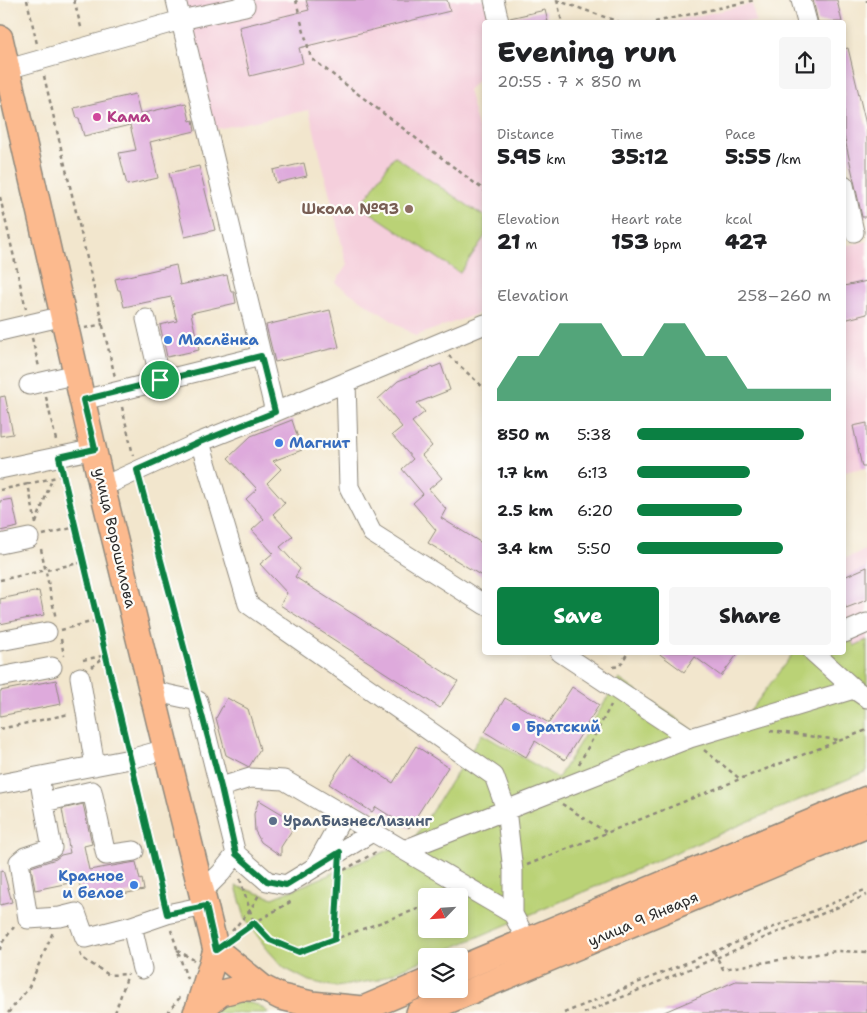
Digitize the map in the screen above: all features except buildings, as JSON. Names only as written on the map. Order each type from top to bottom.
[{"type":"main road","name":"улица Ворошилова","points":[[0,38],[95,449],[102,487],[216,950],[192,1006]]},
{"type":"main road","name":"улица 9 Января","points":[[468,965],[867,799]]},
{"type":"main road","name":"улица 9 Января","points":[[419,1013],[450,1007],[537,963],[867,825]]},
{"type":"main road","points":[[216,950],[278,999]]},
{"type":"main road","points":[[192,1006],[221,993],[241,988],[278,999],[363,1009],[418,985]]},
{"type":"street","points":[[176,0],[275,412]]},
{"type":"street","points":[[494,0],[499,20]]},
{"type":"street","points":[[802,0],[807,20]]},
{"type":"street","points":[[8,69],[181,20],[244,6]]},
{"type":"street","points":[[846,194],[855,232]]},
{"type":"street","points":[[0,330],[64,316]]},
{"type":"street","points":[[146,319],[160,380]]},
{"type":"street","points":[[102,487],[200,442],[482,325]]},
{"type":"street","points":[[83,400],[261,356]]},
{"type":"street","points":[[36,383],[77,374]]},
{"type":"street","points":[[346,382],[349,487],[372,533],[482,602]]},
{"type":"street","points":[[200,442],[248,604],[494,776],[506,810],[513,871],[513,914],[537,963]]},
{"type":"street","points":[[0,468],[60,460],[95,449]]},
{"type":"street","points":[[0,544],[34,532]]},
{"type":"street","points":[[846,632],[867,623]]},
{"type":"street","points":[[0,641],[53,631]]},
{"type":"street","points":[[565,655],[690,738]]},
{"type":"street","points":[[817,655],[861,693]]},
{"type":"street","points":[[0,677],[59,665]]},
{"type":"street","points":[[80,677],[95,766]]},
{"type":"street","points":[[152,691],[198,700],[236,854],[267,881],[286,885],[372,832]]},
{"type":"street","points":[[404,850],[690,738],[747,721],[861,693]]},
{"type":"street","points":[[0,784],[130,759],[166,749]]},
{"type":"street","points":[[39,777],[52,848],[25,857],[19,862],[28,919],[60,917],[76,913],[86,938],[132,926],[204,899],[236,854]]},
{"type":"street","points":[[221,787],[250,778],[284,780],[513,914]]},
{"type":"street","points":[[44,802],[92,791],[106,855],[134,851]]},
{"type":"street","points":[[314,867],[344,814]]},
{"type":"street","points":[[132,926],[142,968]]},
{"type":"path","points":[[27,0],[137,470],[198,700]]},
{"type":"path","points":[[74,0],[86,47]]},
{"type":"path","points":[[296,0],[299,13]]},
{"type":"path","points":[[557,0],[562,20]]},
{"type":"path","points":[[557,0],[612,20]]},
{"type":"path","points":[[664,20],[755,0]]},
{"type":"path","points":[[301,22],[311,58],[482,189]]},
{"type":"path","points":[[0,197],[29,324],[36,383],[65,476],[167,914],[187,981]]},
{"type":"path","points":[[436,345],[482,386]]},
{"type":"path","points":[[34,532],[60,460]]},
{"type":"path","points":[[0,490],[65,476]]},
{"type":"path","points":[[28,484],[34,532],[46,571],[59,665]]},
{"type":"path","points":[[34,532],[77,527]]},
{"type":"path","points":[[0,580],[85,562]]},
{"type":"path","points":[[53,631],[98,620]]},
{"type":"path","points":[[566,786],[619,691]]},
{"type":"path","points":[[0,729],[86,710]]},
{"type":"path","points":[[747,721],[771,732],[840,740]]},
{"type":"path","points":[[513,871],[867,730]]},
{"type":"path","points":[[690,738],[740,779]]},
{"type":"path","points":[[546,794],[607,832]]},
{"type":"path","points":[[330,878],[376,852],[387,849],[398,852],[404,850]]},
{"type":"path","points":[[335,939],[340,852]]},
{"type":"path","points":[[236,854],[241,885],[251,909],[254,923],[270,940],[299,952],[418,909]]},
{"type":"path","points":[[216,950],[251,909],[267,881]]},
{"type":"path","points":[[564,1013],[867,890]]},
{"type":"path","points":[[584,1013],[867,895]]},
{"type":"path","points":[[177,950],[195,960],[216,950],[254,923],[297,898]]},
{"type":"path","points":[[0,950],[1,944],[26,909]]},
{"type":"path","points":[[8,1013],[28,989],[60,917]]},
{"type":"path","points":[[714,952],[723,969],[836,951],[867,952]]},
{"type":"path","points":[[115,1013],[128,974],[142,968]]},
{"type":"path","points":[[167,1013],[192,1006]]},
{"type":"shaded area","name":"Школа №93","points":[[181,0],[486,0],[491,20],[482,20],[482,76],[468,90],[482,142],[482,312],[415,336],[335,283],[347,265],[309,110],[211,130]]},
{"type":"shaded area","points":[[752,4],[756,20],[677,20]]},
{"type":"shaded area","points":[[867,241],[867,467],[846,472],[846,246]]},
{"type":"shaded area","points":[[867,549],[867,640],[854,646],[846,628],[846,558]]},
{"type":"green space","points":[[394,156],[482,215],[482,240],[460,273],[361,206]]},
{"type":"green space","points":[[846,628],[854,646],[867,640],[867,771],[452,948],[418,948],[418,962],[377,980],[336,987],[309,981],[284,968],[266,948],[245,918],[236,886],[273,898],[413,840],[482,734],[558,778],[619,679],[696,732],[748,714],[792,655],[846,655]]},
{"type":"green space","points":[[237,1000],[258,1005],[269,1013],[212,1013],[219,1007]]},
{"type":"place","name":"Кама","points":[[97,117]]},
{"type":"place","name":"Школа №93","points":[[409,209]]},
{"type":"place","name":"Маслёнка","points":[[168,340]]},
{"type":"place","name":"Магнит","points":[[279,443]]},
{"type":"place","name":"Братский","points":[[516,727]]},
{"type":"place","name":"УралБизнесЛизинг","points":[[273,821]]},
{"type":"place","name":"Красное и белое","points":[[134,885]]},
{"type":"route","points":[[261,356],[275,412],[137,470],[221,787],[236,854],[267,881],[286,885],[340,852],[335,939],[299,952],[270,940],[254,923],[216,950],[206,906],[167,914],[59,457],[95,449],[83,400],[160,380],[261,356]]}]
